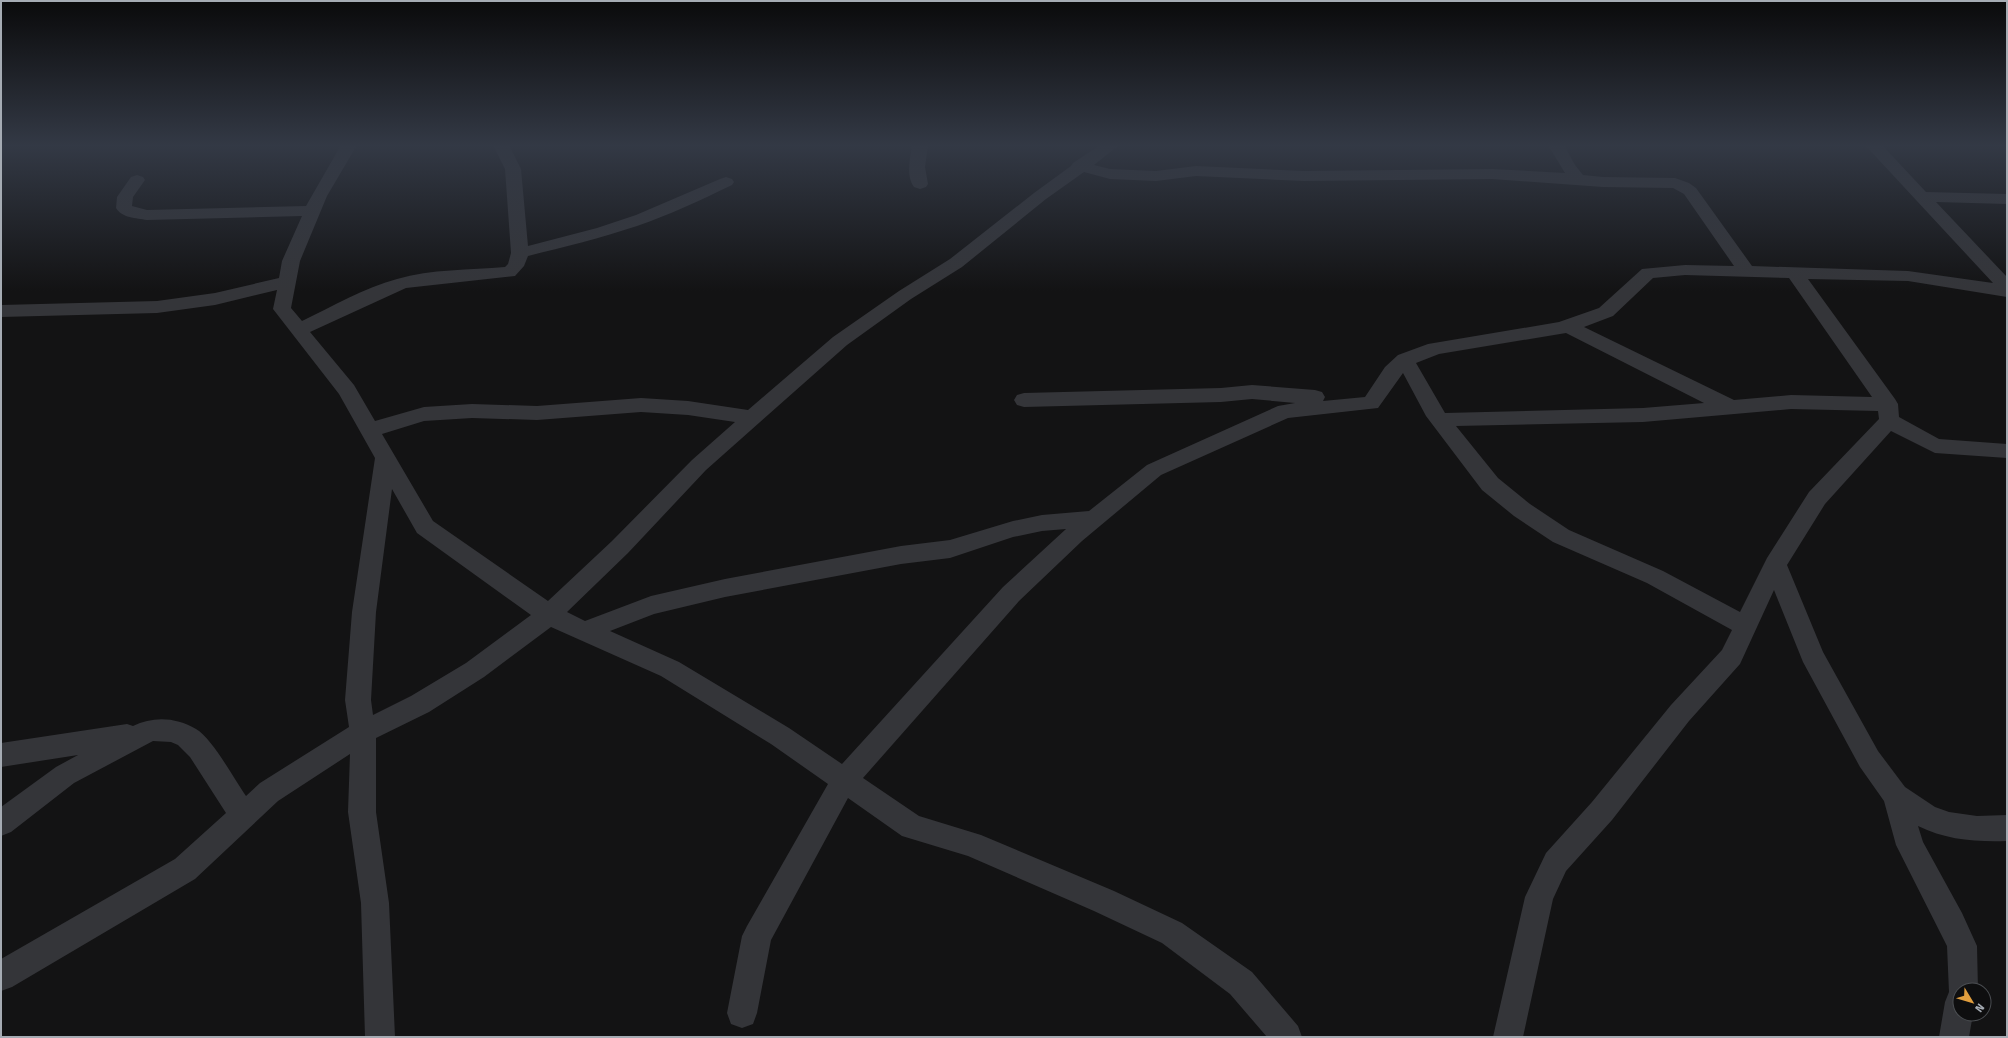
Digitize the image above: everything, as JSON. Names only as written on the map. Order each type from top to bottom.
[{"type":"street","points":[[127,193],[125,196],[124,208],[131,212],[147,214],[312,211]]},
{"type":"street","points":[[321,193],[290,261],[282,309],[347,390],[425,526],[550,615],[670,669],[780,736],[845,779],[912,827],[971,844],[1104,901],[1172,933],[1241,983],[1287,1037]]},
{"type":"street","points":[[298,330],[385,289],[402,284],[418,280],[509,272],[514,269],[520,253],[514,193]]},
{"type":"street","points":[[520,253],[576,240],[630,223],[655,214],[701,193]]},
{"type":"street","points":[[1,976],[185,869],[243,814],[269,792],[363,732],[420,704],[475,670],[550,615],[620,547],[699,466],[840,341],[905,295],[956,263],[1044,193]]},
{"type":"street","points":[[1692,193],[1746,271]]},
{"type":"street","points":[[1919,193],[2007,288]]},
{"type":"street","points":[[1922,197],[2007,199]]},
{"type":"street","points":[[1372,403],[1392,372],[1406,360],[1435,348],[1567,326],[1606,312],[1648,273],[1685,270],[1908,276],[2007,291]]},
{"type":"street","points":[[1794,272],[1888,412],[1935,446],[1960,449],[2007,451]]},
{"type":"street","points":[[1,311],[156,307],[215,299],[287,282]]},
{"type":"street","points":[[1567,326],[1598,339],[1686,386],[1730,406]]},
{"type":"street","points":[[1406,360],[1433,412],[1490,484],[1522,510],[1561,536],[1655,577],[1745,626]]},
{"type":"street","points":[[1024,400],[1221,395],[1252,392],[1372,403]]},
{"type":"street","points":[[1440,420],[1643,415],[1730,406],[1791,402],[1888,412]]},
{"type":"street","points":[[742,1013],[757,936],[812,835],[845,779],[1011,594],[1074,535],[1154,470],[1285,411],[1372,403]]},
{"type":"street","points":[[370,430],[424,414],[472,411],[537,413],[642,405],[688,408],[753,418]]},
{"type":"street","points":[[1508,1037],[1539,897],[1556,862],[1602,811],[1680,713],[1731,657],[1775,564],[1817,498],[1888,412]]},
{"type":"street","points":[[380,1037],[376,903],[362,812],[363,732],[358,700],[364,612],[386,458]]},
{"type":"street","points":[[585,631],[651,605],[725,588],[901,555],[950,549],[1013,529],[1042,523],[1093,519]]},
{"type":"street","points":[[1775,564],[1812,655],[1869,759],[1896,796],[1910,845],[1962,946],[1963,982]]},
{"type":"street","points":[[1,754],[29,752],[150,730],[171,731],[187,737],[199,749],[243,814]]},
{"type":"street","points":[[1,823],[65,775],[150,730]]},
{"type":"street","points":[[1896,796],[1930,818],[1951,826],[1971,829],[2007,828]]},
{"type":"street","points":[[1954,1037],[1957,1022]]}]
